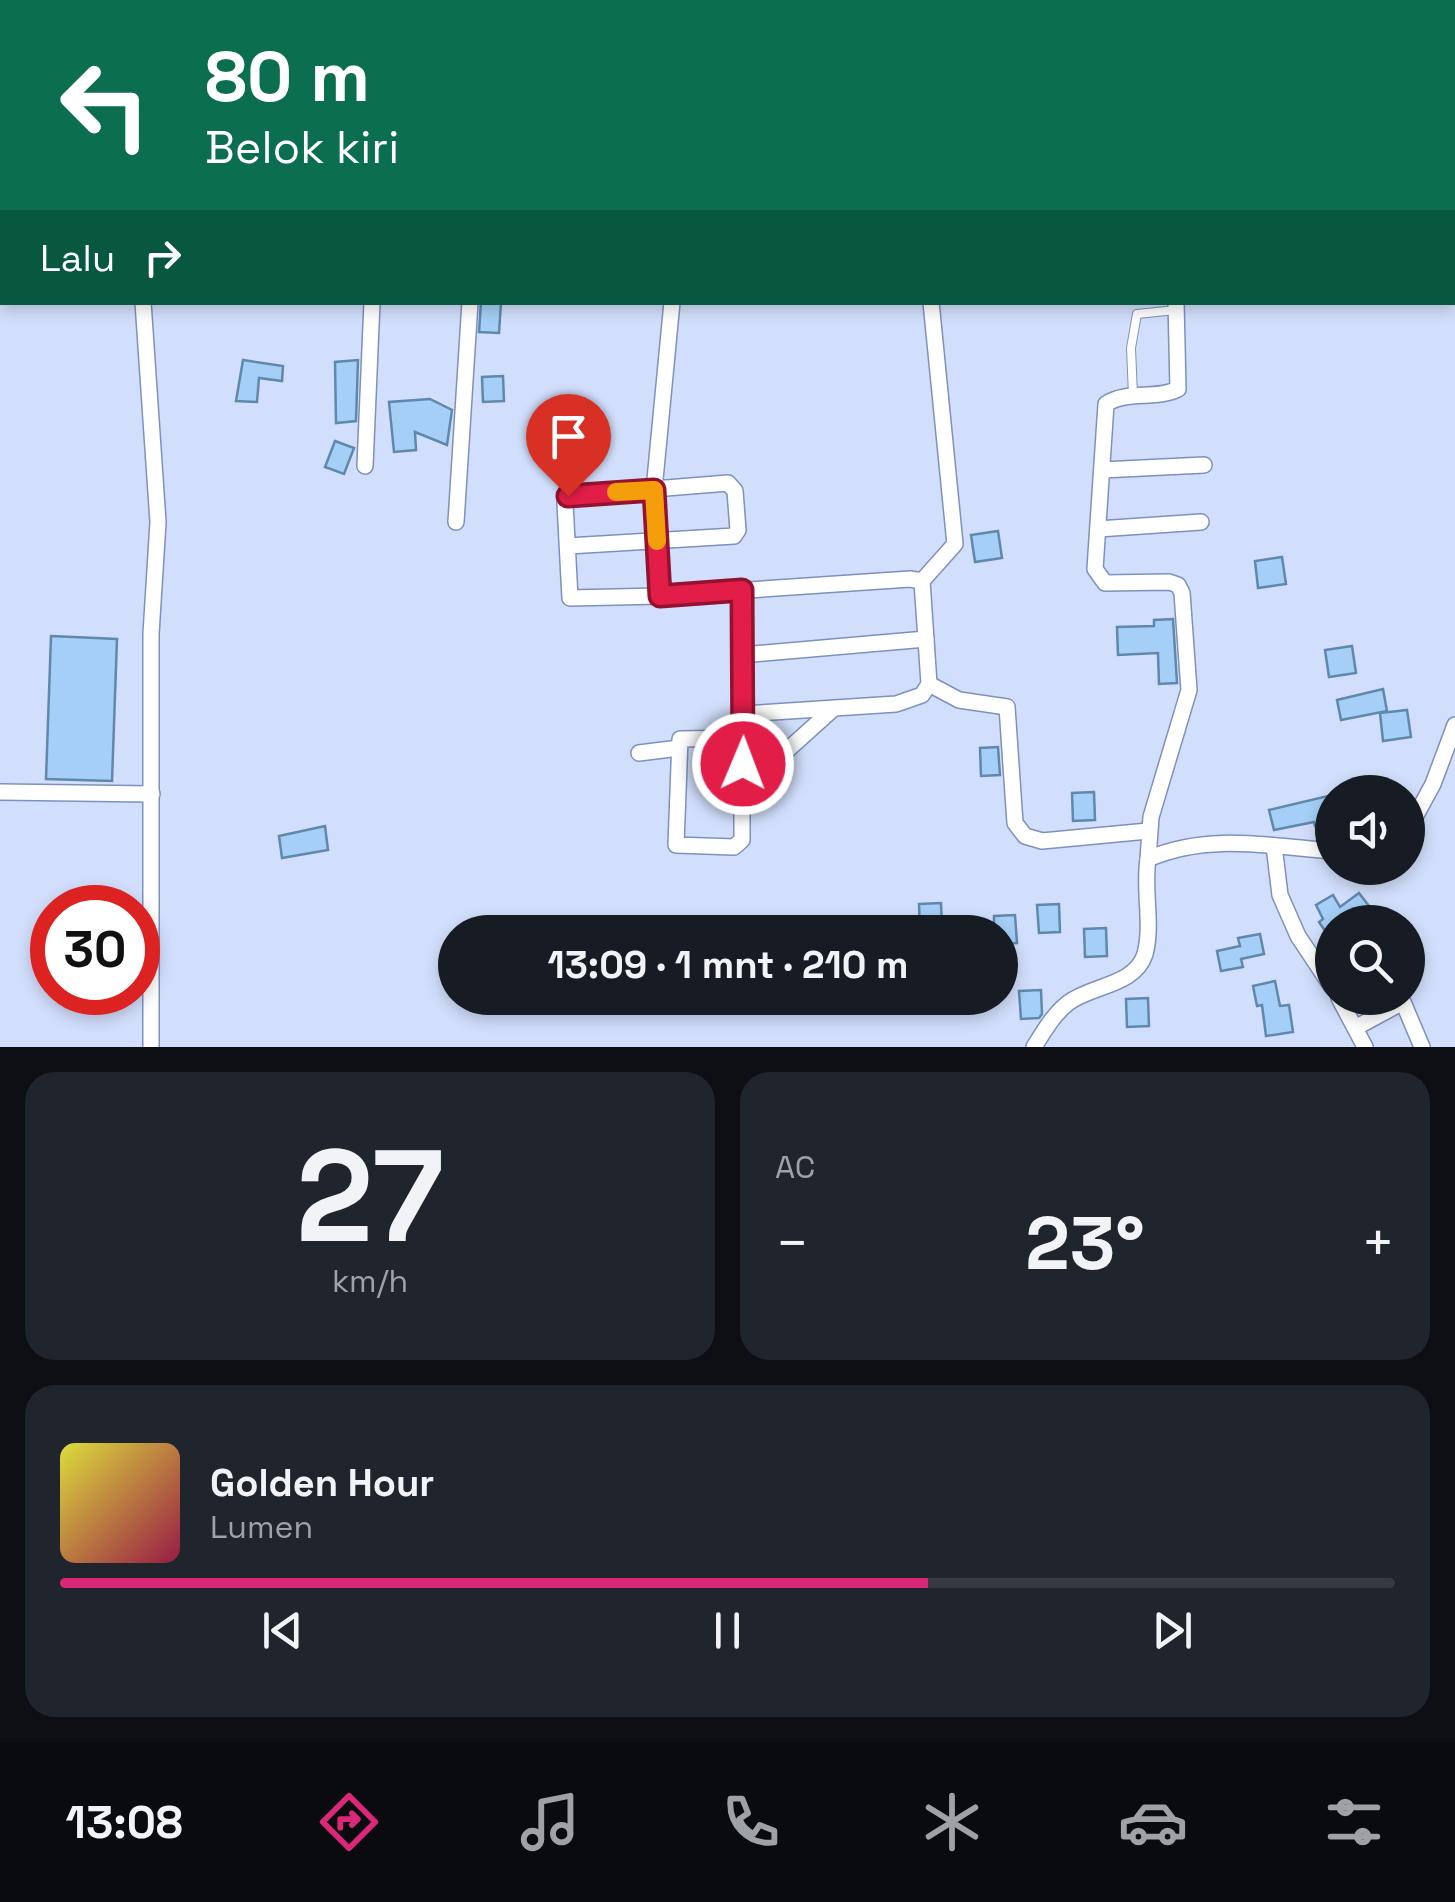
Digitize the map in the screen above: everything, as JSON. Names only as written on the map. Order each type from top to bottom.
[{"type":"street","points":[[143,305],[158,522],[151,634],[151,1047]]},
{"type":"street","points":[[364,466],[372,305]]},
{"type":"street","points":[[456,522],[470,305]]},
{"type":"street","points":[[660,596],[654,490],[672,305]]},
{"type":"street","points":[[744,714],[896,704],[922,695],[929,684],[922,581],[955,544],[932,305]]},
{"type":"street","points":[[1034,1047],[1053,1018],[1068,1004],[1084,992],[1126,977],[1143,960],[1147,943],[1148,831],[1189,690],[1182,593],[1178,584],[1169,582],[1110,584],[1100,581],[1095,568],[1106,404],[1112,399],[1178,389],[1176,306]]},
{"type":"street","points":[[1102,470],[1204,466]]},
{"type":"street","points":[[568,546],[730,537],[738,530],[733,485],[568,496],[568,546],[570,598],[922,581]]},
{"type":"street","points":[[1098,529],[1200,522]]},
{"type":"street","points":[[742,590],[744,738],[739,845],[676,845],[680,740],[744,738]]},
{"type":"street","points":[[742,655],[926,640]]},
{"type":"street","points":[[929,684],[960,700],[1006,706],[1015,823],[1025,836],[1042,841],[1148,831]]},
{"type":"street","points":[[742,790],[833,709]]},
{"type":"street","points":[[1425,799],[1455,725]]},
{"type":"street","points":[[639,752],[679,748]]},
{"type":"street","points":[[0,792],[152,794]]},
{"type":"street","points":[[1148,860],[1187,845],[1210,842],[1315,850]]},
{"type":"street","points":[[1274,846],[1280,895],[1298,936],[1315,960]]},
{"type":"street","points":[[1355,1028],[1403,1002],[1422,1047]]},
{"type":"street","points":[[1348,1015],[1365,1047]]},
{"type":"lane","points":[[1133,397],[1132,348],[1138,314],[1176,306]]},
{"type":"building","points":[[481,305],[501,305],[499,333],[479,332]]},
{"type":"building","points":[[243,360],[283,366],[282,381],[259,378],[257,402],[236,401]]},
{"type":"building","points":[[358,360],[356,421],[336,423],[335,362]]},
{"type":"building","points":[[503,376],[504,401],[483,402],[482,377]]},
{"type":"building","points":[[430,399],[452,410],[447,445],[415,432],[416,450],[394,452],[389,402]]},
{"type":"building","points":[[335,441],[354,448],[344,474],[325,467]]},
{"type":"building","points":[[998,531],[1002,558],[975,562],[971,535]]},
{"type":"building","points":[[1282,557],[1286,584],[1258,588],[1255,561]]},
{"type":"building","points":[[1173,619],[1177,683],[1159,684],[1158,653],[1118,655],[1117,627],[1154,626],[1154,620]]},
{"type":"building","points":[[51,636],[117,639],[112,781],[46,779]]},
{"type":"building","points":[[1352,646],[1356,673],[1329,677],[1325,650]]},
{"type":"building","points":[[1383,689],[1387,711],[1341,720],[1337,700]]},
{"type":"building","points":[[1407,710],[1411,737],[1383,741],[1380,713]]},
{"type":"building","points":[[998,747],[1000,775],[981,776],[980,748]]},
{"type":"building","points":[[1094,792],[1095,820],[1073,821],[1072,793]]},
{"type":"building","points":[[1315,799],[1315,826],[1314,822],[1274,830],[1269,810]]},
{"type":"building","points":[[325,826],[328,850],[282,858],[279,836]]},
{"type":"building","points":[[1359,893],[1368,905],[1343,905]]},
{"type":"building","points":[[1333,895],[1339,905],[1316,905]]},
{"type":"building","points":[[941,903],[941,915],[919,915],[919,904]]},
{"type":"building","points":[[1059,904],[1060,932],[1039,933],[1037,905]]},
{"type":"building","points":[[1106,928],[1107,956],[1085,957],[1084,929]]},
{"type":"building","points":[[1260,934],[1264,954],[1241,959],[1243,967],[1221,971],[1217,951],[1240,946],[1238,938]]},
{"type":"building","points":[[1275,981],[1280,1006],[1289,1005],[1293,1032],[1266,1036],[1262,1005],[1257,1006],[1253,986]]},
{"type":"building","points":[[1041,990],[1042,1014],[1039,1018],[1021,1019],[1019,991]]},
{"type":"building","points":[[1148,998],[1149,1026],[1127,1027],[1126,999]]},
{"type":"slow traffic","points":[[616,492],[654,490],[657,541]]},
{"type":"route","points":[[568,496],[654,490],[660,596],[742,590],[743,764]]}]
